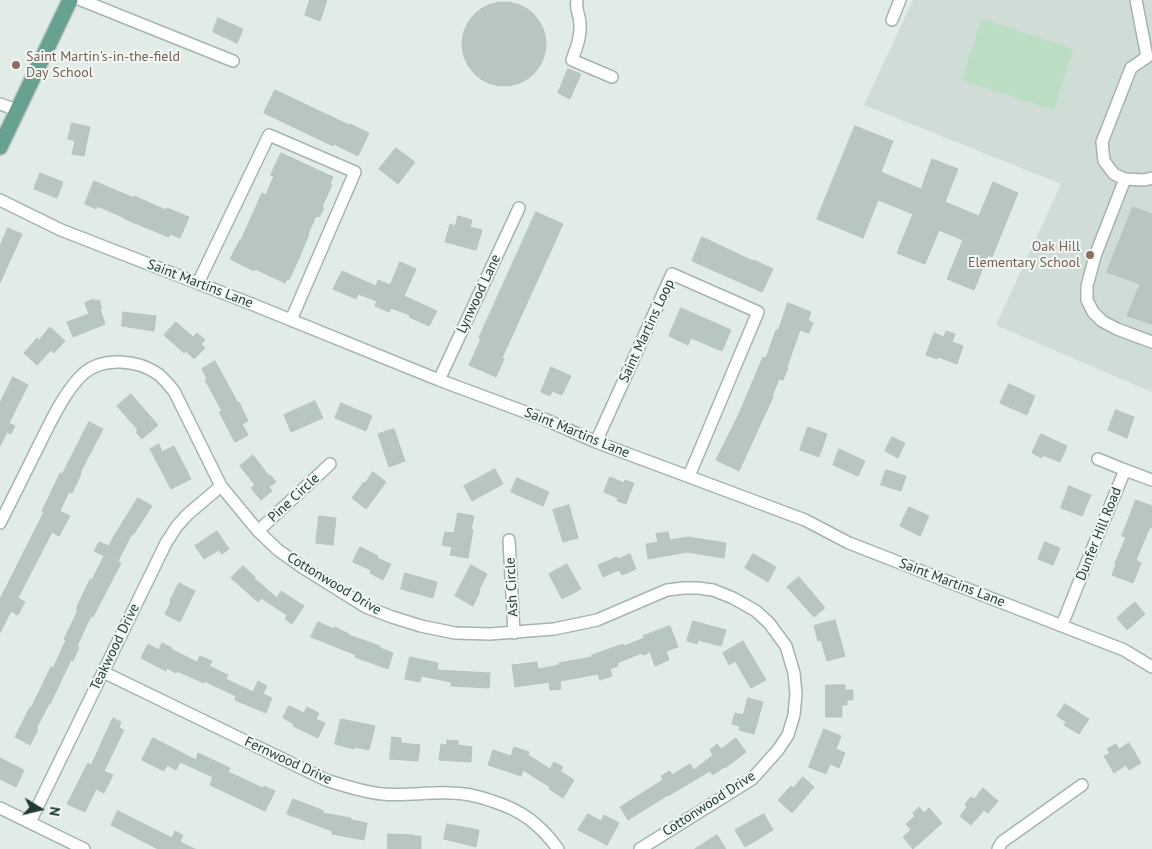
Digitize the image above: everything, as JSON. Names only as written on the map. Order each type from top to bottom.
[{"type":"main road","points":[[0,146],[70,0]]},
{"type":"street","points":[[81,0],[232,61]]},
{"type":"street","points":[[576,0],[580,35],[572,60],[612,77]]},
{"type":"street","points":[[892,20],[900,0]]},
{"type":"street","points":[[1136,0],[1150,59],[1131,68],[1102,142],[1104,161],[1114,174],[1125,179],[1144,180],[1152,178]]},
{"type":"street","points":[[0,104],[17,110]]},
{"type":"street","points":[[198,283],[269,135],[355,172],[291,320]]},
{"type":"street","points":[[1125,179],[1095,256],[1087,286],[1087,300],[1093,312],[1102,321],[1117,329],[1152,342]]},
{"type":"street","name":"Saint Martins Lane","points":[[0,200],[62,230],[596,442],[804,520],[849,543],[1124,650],[1152,667]]},
{"type":"street","name":"Lynwood Lane","points":[[439,380],[519,208]]},
{"type":"street","name":"Saint Martins Loop","points":[[596,442],[672,274],[758,312],[689,476]]},
{"type":"street","name":"Cottonwood Drive","points":[[0,523],[52,418],[75,383],[85,372],[95,367],[112,362],[128,362],[150,369],[164,379],[174,391],[221,486],[258,531],[278,550],[302,567],[366,607],[420,626],[455,633],[490,634],[554,630],[597,620],[667,590],[698,588],[713,590],[733,598],[756,611],[769,623],[786,646],[794,673],[796,694],[794,715],[788,735],[778,750],[752,779],[640,849]]},
{"type":"street","points":[[1098,459],[1125,470]]},
{"type":"street","name":"Pine Circle","points":[[258,531],[330,464]]},
{"type":"street","name":"Dunfer Hill Road","points":[[1062,625],[1125,470],[1152,480]]},
{"type":"street","name":"Teakwood Drive","points":[[30,822],[166,543],[177,526],[188,514],[221,486]]},
{"type":"street","name":"Ash Circle","points":[[509,540],[514,633]]},
{"type":"street","name":"Fernwood Drive","points":[[103,672],[326,780],[382,794],[464,793],[504,805],[517,811],[541,828],[558,849]]},
{"type":"street","points":[[998,849],[1002,842],[1082,785]]},
{"type":"street","points":[[0,808],[84,849]]},
{"type":"shaded area","name":"Oak Hill Elementary School","points":[[913,0],[1152,0],[1152,392],[996,325],[1061,184],[864,105]]},
{"type":"green space","points":[[982,19],[1073,49],[1054,110],[962,80]]},
{"type":"building","points":[[310,0],[327,0],[320,21],[305,15]]},
{"type":"building","points":[[504,2],[520,5],[534,14],[543,28],[546,44],[543,60],[534,74],[520,83],[504,86],[488,83],[474,74],[465,60],[462,44],[465,28],[474,14],[488,5]]},
{"type":"building","points":[[218,18],[243,29],[237,43],[213,32]]},
{"type":"building","points":[[568,69],[581,74],[570,99],[558,93]]},
{"type":"building","points":[[275,90],[369,133],[358,156],[264,113]]},
{"type":"building","points":[[72,123],[90,127],[84,156],[72,154],[75,141],[68,139]]},
{"type":"building","points":[[855,126],[893,141],[881,172],[921,189],[932,159],[958,169],[945,202],[979,216],[993,182],[1018,193],[992,257],[988,255],[974,290],[947,279],[963,240],[939,230],[925,264],[897,253],[913,214],[878,200],[863,238],[817,219]]},
{"type":"building","points":[[396,148],[415,162],[398,184],[379,169]]},
{"type":"building","points":[[281,153],[333,177],[330,184],[332,185],[322,207],[324,208],[319,217],[316,216],[289,280],[287,279],[285,283],[230,259],[241,240],[262,193],[266,195],[274,176],[271,175]]},
{"type":"building","points":[[40,173],[63,182],[57,198],[34,189]]},
{"type":"building","points":[[94,181],[134,198],[134,196],[166,210],[167,208],[189,217],[180,238],[170,234],[169,237],[97,206],[96,209],[85,204]]},
{"type":"building","points":[[1133,207],[1152,214],[1152,324],[1127,316],[1140,284],[1107,272]]},
{"type":"building","points":[[536,212],[563,224],[502,358],[504,359],[496,377],[469,365],[481,339],[479,338]]},
{"type":"building","points":[[458,216],[472,220],[470,227],[482,230],[476,250],[445,242],[450,224],[455,226]]},
{"type":"building","points":[[8,228],[22,234],[0,283],[0,246]]},
{"type":"building","points":[[702,237],[773,269],[762,292],[692,261]]},
{"type":"building","points":[[400,262],[416,269],[404,296],[437,311],[429,326],[409,317],[410,315],[391,308],[389,312],[375,306],[377,301],[358,294],[356,299],[333,289],[342,271],[376,286],[378,280],[390,285]]},
{"type":"building","points":[[94,299],[95,301],[99,300],[105,324],[73,337],[67,322],[89,314],[85,303]]},
{"type":"building","points":[[788,303],[811,312],[808,320],[813,323],[809,333],[800,330],[783,380],[779,379],[773,397],[739,471],[716,460],[738,416],[763,357],[766,358]]},
{"type":"building","points":[[681,308],[731,330],[722,351],[691,338],[688,345],[669,336]]},
{"type":"building","points":[[123,312],[156,316],[154,331],[122,326]]},
{"type":"building","points":[[176,322],[193,337],[197,333],[205,340],[201,344],[205,348],[194,359],[186,351],[184,353],[164,335]]},
{"type":"building","points":[[50,327],[65,341],[54,353],[51,350],[37,365],[24,353]]},
{"type":"building","points":[[946,331],[955,334],[952,342],[963,346],[957,364],[926,355],[934,333],[944,337]]},
{"type":"building","points":[[215,361],[248,421],[242,424],[248,435],[235,442],[219,412],[222,411],[205,380],[207,379],[202,369]]},
{"type":"building","points":[[551,367],[571,376],[562,395],[552,391],[550,396],[541,392]]},
{"type":"building","points":[[13,377],[28,385],[9,423],[15,426],[11,434],[7,432],[0,446],[0,403]]},
{"type":"building","points":[[1009,384],[1035,396],[1027,415],[1000,403]]},
{"type":"building","points":[[131,394],[158,425],[142,439],[136,432],[138,430],[117,406]]},
{"type":"building","points":[[315,401],[323,418],[291,432],[284,415]]},
{"type":"building","points":[[341,403],[372,416],[366,431],[335,418]]},
{"type":"building","points":[[1116,410],[1134,417],[1127,438],[1108,430]]},
{"type":"building","points":[[89,422],[103,429],[80,473],[72,493],[69,492],[60,511],[70,516],[59,536],[52,532],[18,598],[25,602],[18,615],[11,611],[0,633],[0,599],[44,512],[42,511],[60,473],[62,474]]},
{"type":"building","points":[[808,427],[827,434],[819,457],[800,450]]},
{"type":"building","points":[[394,429],[405,461],[389,467],[378,434]]},
{"type":"building","points":[[1041,434],[1067,446],[1060,462],[1043,455],[1042,458],[1032,453]]},
{"type":"building","points":[[892,437],[905,443],[898,458],[885,451]]},
{"type":"building","points":[[159,444],[162,452],[174,446],[191,479],[171,489],[150,449]]},
{"type":"building","points":[[839,449],[865,461],[858,476],[833,465]]},
{"type":"building","points":[[253,455],[276,482],[269,487],[272,491],[261,500],[251,488],[255,485],[240,466]]},
{"type":"building","points":[[495,469],[503,484],[472,501],[464,486]]},
{"type":"building","points":[[886,470],[906,476],[901,491],[881,485]]},
{"type":"building","points":[[373,472],[386,482],[366,509],[352,498]]},
{"type":"building","points":[[610,477],[624,483],[625,480],[634,483],[626,504],[617,501],[618,498],[604,492]]},
{"type":"building","points":[[517,478],[549,492],[543,506],[511,492]]},
{"type":"building","points":[[1069,486],[1091,495],[1082,516],[1061,508]]},
{"type":"building","points":[[138,498],[152,506],[132,534],[118,561],[121,563],[93,617],[91,616],[77,646],[79,647],[73,661],[71,660],[36,729],[38,730],[30,745],[15,737],[51,667],[53,668],[78,610],[76,609],[90,579],[92,580],[104,556],[94,551],[99,542],[109,546]]},
{"type":"building","points":[[1136,500],[1152,506],[1152,528],[1150,527],[1136,560],[1141,563],[1133,583],[1112,575],[1126,537],[1122,536]]},
{"type":"building","points":[[569,505],[578,538],[563,542],[553,510]]},
{"type":"building","points":[[909,507],[929,516],[920,536],[900,526]]},
{"type":"building","points":[[458,513],[474,516],[468,558],[450,555],[452,547],[442,545],[445,532],[454,533]]},
{"type":"building","points":[[319,516],[336,518],[333,545],[316,543]]},
{"type":"building","points":[[217,531],[229,549],[222,554],[219,550],[204,559],[195,546]]},
{"type":"building","points":[[668,532],[670,540],[688,537],[726,543],[724,558],[687,552],[648,559],[646,544],[658,542],[656,534]]},
{"type":"building","points":[[1045,542],[1060,548],[1053,565],[1038,559]]},
{"type":"building","points":[[360,547],[391,564],[383,580],[370,573],[371,570],[353,562]]},
{"type":"building","points":[[630,554],[636,569],[622,575],[619,570],[603,577],[598,565]]},
{"type":"building","points":[[753,554],[776,567],[768,582],[745,568]]},
{"type":"building","points":[[567,564],[581,589],[562,599],[549,574]]},
{"type":"building","points":[[471,565],[487,574],[473,606],[455,596]]},
{"type":"building","points":[[243,566],[277,598],[281,591],[304,606],[292,624],[285,619],[287,615],[261,598],[258,602],[231,578]]},
{"type":"building","points":[[405,573],[437,582],[433,598],[401,589]]},
{"type":"building","points":[[799,577],[825,608],[814,617],[787,587]]},
{"type":"building","points":[[179,583],[195,591],[180,622],[165,614]]},
{"type":"building","points":[[1135,602],[1145,614],[1127,630],[1117,618]]},
{"type":"building","points":[[835,620],[845,656],[827,661],[821,640],[818,641],[814,626]]},
{"type":"building","points":[[693,621],[726,630],[721,646],[698,640],[697,644],[687,641]]},
{"type":"building","points":[[318,622],[334,629],[335,627],[349,635],[380,646],[380,648],[393,653],[388,669],[355,657],[356,655],[311,637]]},
{"type":"building","points":[[670,626],[678,647],[666,651],[669,660],[655,666],[650,652],[643,655],[642,653],[617,663],[618,666],[610,669],[612,676],[600,680],[598,674],[560,681],[561,689],[550,690],[549,682],[515,687],[512,665],[537,662],[538,669],[592,657],[592,655],[623,644],[624,646],[644,638],[643,636]]},
{"type":"building","points":[[743,641],[766,680],[751,688],[735,661],[729,665],[723,653]]},
{"type":"building","points":[[162,643],[197,662],[200,656],[212,661],[209,666],[228,675],[226,679],[253,692],[258,681],[267,686],[263,694],[272,698],[266,713],[235,700],[236,696],[204,681],[204,683],[167,668],[166,671],[141,658],[148,644],[159,650]]},
{"type":"building","points":[[410,657],[438,663],[437,670],[490,673],[489,688],[451,686],[451,682],[421,676],[420,682],[405,679]]},
{"type":"building","points":[[826,685],[845,685],[845,690],[853,690],[853,700],[847,700],[847,705],[842,705],[842,717],[826,717]]},
{"type":"building","points":[[748,698],[763,702],[754,734],[739,730],[740,726],[732,724],[735,713],[743,715]]},
{"type":"building","points":[[1065,704],[1089,719],[1079,734],[1064,725],[1066,722],[1057,716]]},
{"type":"building","points":[[289,706],[304,713],[307,707],[319,713],[316,719],[325,723],[318,738],[293,726],[294,724],[283,718]]},
{"type":"building","points":[[113,718],[121,722],[119,728],[124,730],[104,771],[113,775],[104,793],[96,789],[85,812],[67,804],[88,763],[91,765]]},
{"type":"building","points":[[341,719],[375,726],[369,750],[355,747],[354,749],[335,744]]},
{"type":"building","points":[[824,729],[841,736],[836,749],[845,753],[839,768],[830,764],[826,774],[809,767]]},
{"type":"building","points":[[392,737],[401,738],[401,743],[420,745],[418,761],[390,759]]},
{"type":"building","points":[[153,738],[196,760],[198,753],[230,768],[228,772],[263,788],[264,786],[275,791],[265,811],[210,785],[213,777],[180,762],[176,770],[167,765],[164,771],[142,760]]},
{"type":"building","points":[[736,738],[746,752],[725,768],[713,775],[710,771],[628,820],[620,807],[663,780],[661,776],[670,771],[672,775],[690,764],[694,770],[713,755],[710,750],[717,744],[721,749]]},
{"type":"building","points":[[447,740],[458,741],[458,745],[472,747],[471,762],[439,760],[441,744],[447,745]]},
{"type":"building","points":[[1129,743],[1141,763],[1129,770],[1126,765],[1114,773],[1104,756],[1110,753],[1107,749],[1116,744],[1119,749]]},
{"type":"building","points":[[514,747],[529,752],[528,755],[550,769],[554,762],[563,767],[560,771],[574,780],[563,798],[549,789],[550,787],[523,770],[521,776],[488,765],[493,750],[511,756]]},
{"type":"building","points":[[0,758],[24,770],[16,787],[0,779]]},
{"type":"building","points":[[803,777],[814,787],[792,813],[778,800],[791,786],[793,788]]},
{"type":"building","points":[[983,788],[998,801],[988,813],[984,810],[971,825],[960,816],[967,807],[965,804],[971,797],[974,799]]},
{"type":"building","points":[[293,799],[324,811],[323,813],[367,823],[364,840],[332,834],[332,831],[287,814]]},
{"type":"building","points":[[919,807],[924,813],[929,808],[942,823],[913,849],[903,837],[911,830],[906,824],[915,816],[913,813]]},
{"type":"building","points":[[118,811],[172,838],[175,831],[183,835],[180,842],[195,849],[158,849],[111,825]]},
{"type":"building","points":[[588,814],[601,821],[604,815],[619,823],[607,845],[578,830]]},
{"type":"building","points":[[764,814],[773,830],[745,847],[735,830]]},
{"type":"building","points":[[447,824],[479,830],[476,847],[444,839]]},
{"type":"building","points":[[388,834],[421,836],[421,849],[388,849]]},
{"type":"building","points":[[717,835],[726,849],[695,849]]},
{"type":"place","name":"Saint Martin's-in-the-field Day School","points":[[16,65]]},
{"type":"place","name":"Oak Hill Elementary School","points":[[1090,255]]}]
